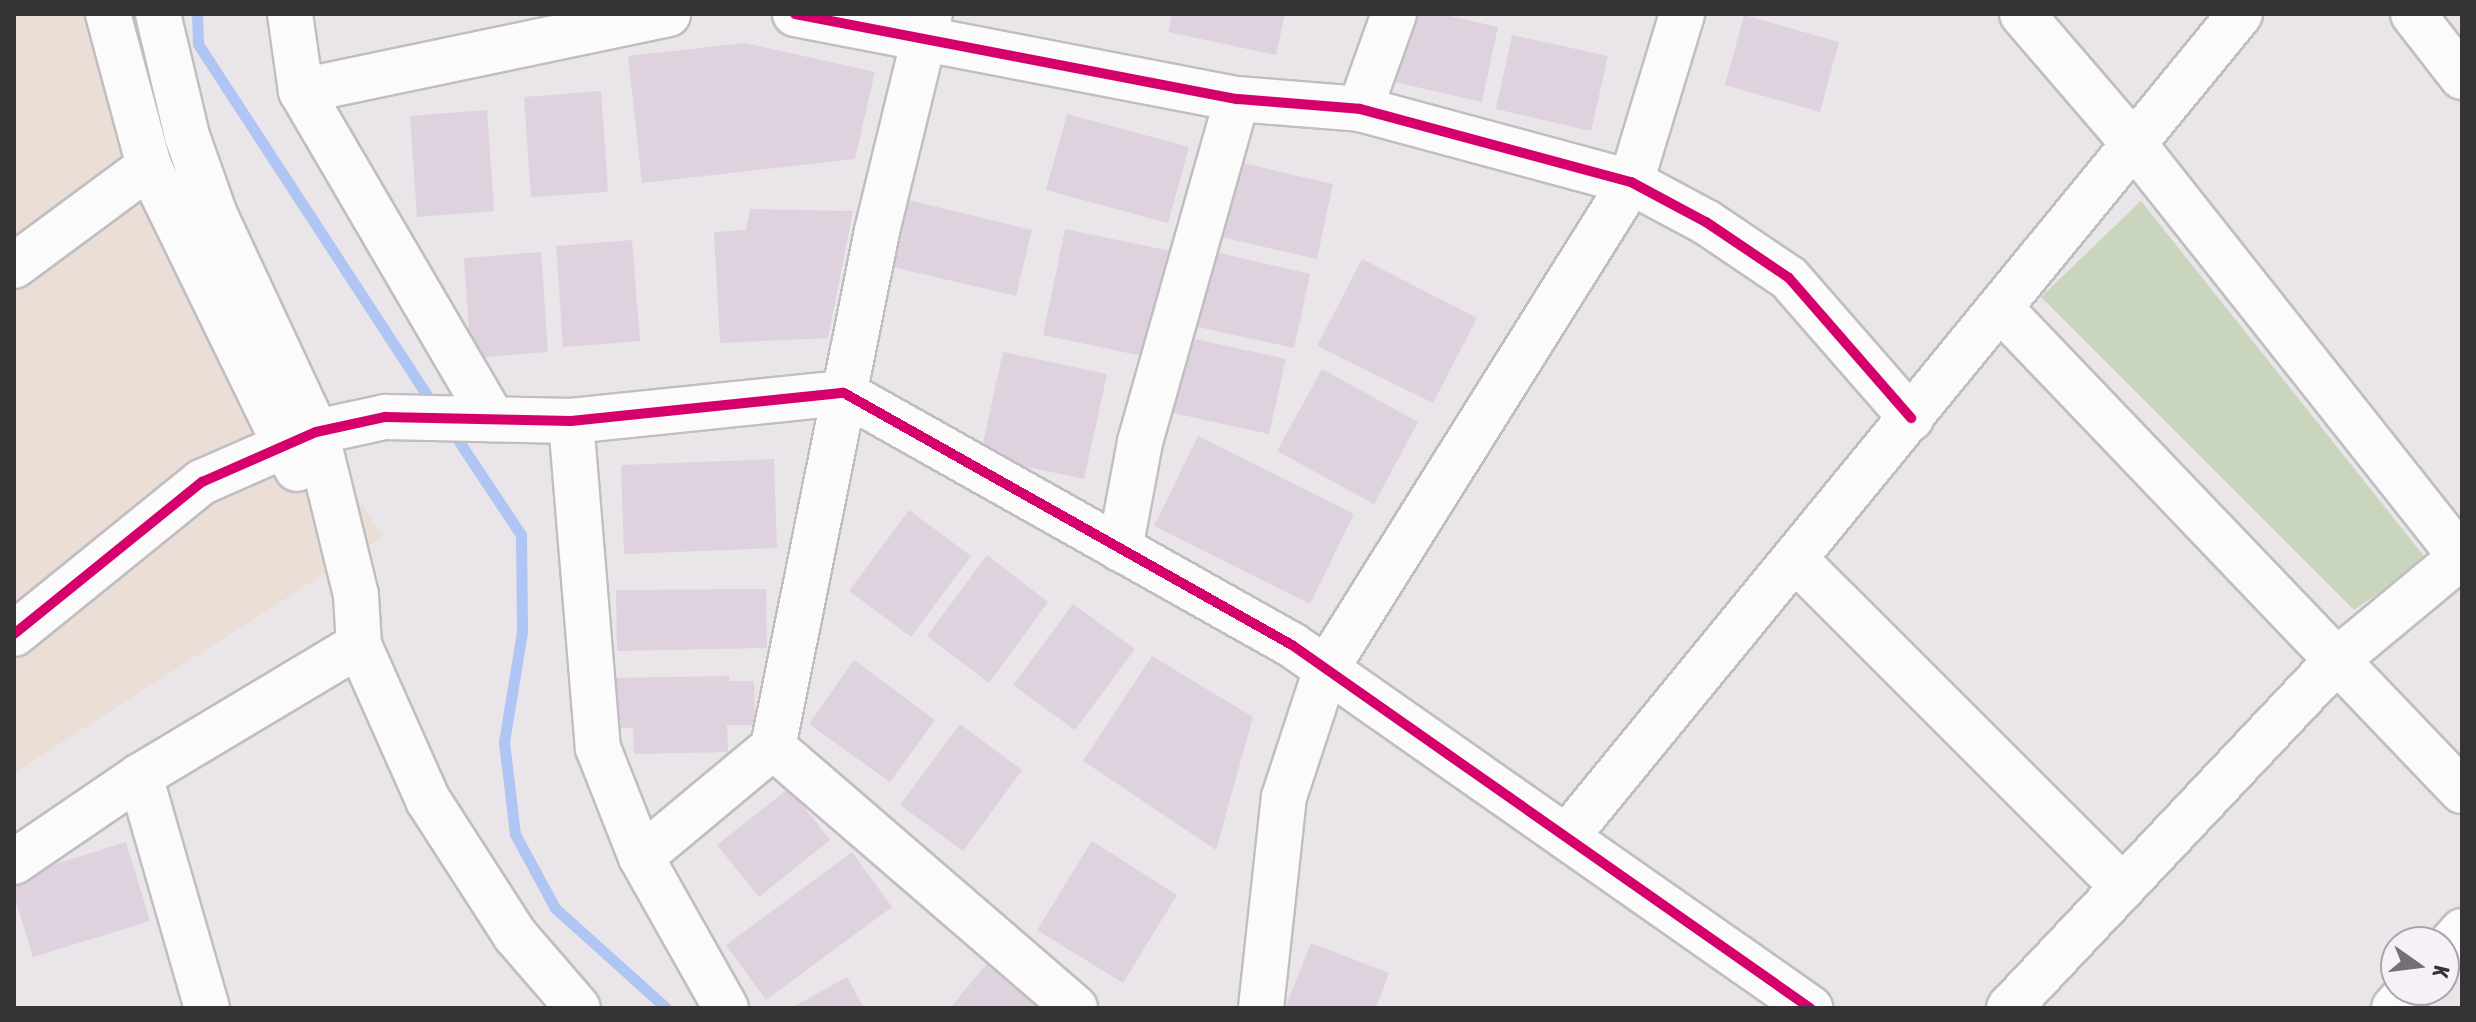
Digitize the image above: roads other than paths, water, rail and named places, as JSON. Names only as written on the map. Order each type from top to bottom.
[{"type":"street","points":[[108,14],[149,166],[298,438]]},
{"type":"street","points":[[158,14],[187,136],[298,438],[340,535],[356,595],[359,645],[428,800],[515,935],[578,1008]]},
{"type":"street","points":[[290,14],[301,91],[487,419]]},
{"type":"street","points":[[795,14],[928,25],[1237,99],[1360,109],[1631,182],[1706,222],[1789,278],[1911,418]]},
{"type":"street","points":[[1360,109],[1394,14]]},
{"type":"street","points":[[1261,1008],[1284,797],[1326,669],[1631,182],[1682,14]]},
{"type":"street","points":[[2009,1008],[2338,659],[2462,556],[2133,143],[2022,14]]},
{"type":"street","points":[[1568,835],[2240,14]]},
{"type":"street","points":[[2413,14],[2462,77]]},
{"type":"street","points":[[301,91],[642,18]]},
{"type":"street","points":[[641,857],[773,747],[877,231],[928,25]]},
{"type":"street","points":[[1120,549],[1140,442],[1237,99]]},
{"type":"street","points":[[14,266],[149,166]]},
{"type":"street","points":[[2001,309],[2462,791]]},
{"type":"street","points":[[14,634],[202,482],[298,438],[385,417],[571,421],[844,393],[1326,669],[1568,835],[1810,1008]]},
{"type":"street","points":[[571,421],[598,748],[641,857],[726,1008]]},
{"type":"street","points":[[1795,559],[2123,887]]},
{"type":"street","points":[[14,862],[140,776],[359,645]]},
{"type":"street","points":[[773,747],[1075,1008]]},
{"type":"street","points":[[140,776],[207,1008]]},
{"type":"waterway","points":[[197,14],[198,44],[435,407]]},
{"type":"waterway","points":[[452,431],[521,535],[522,632],[504,742],[515,834],[555,908],[666,1008]]}]
